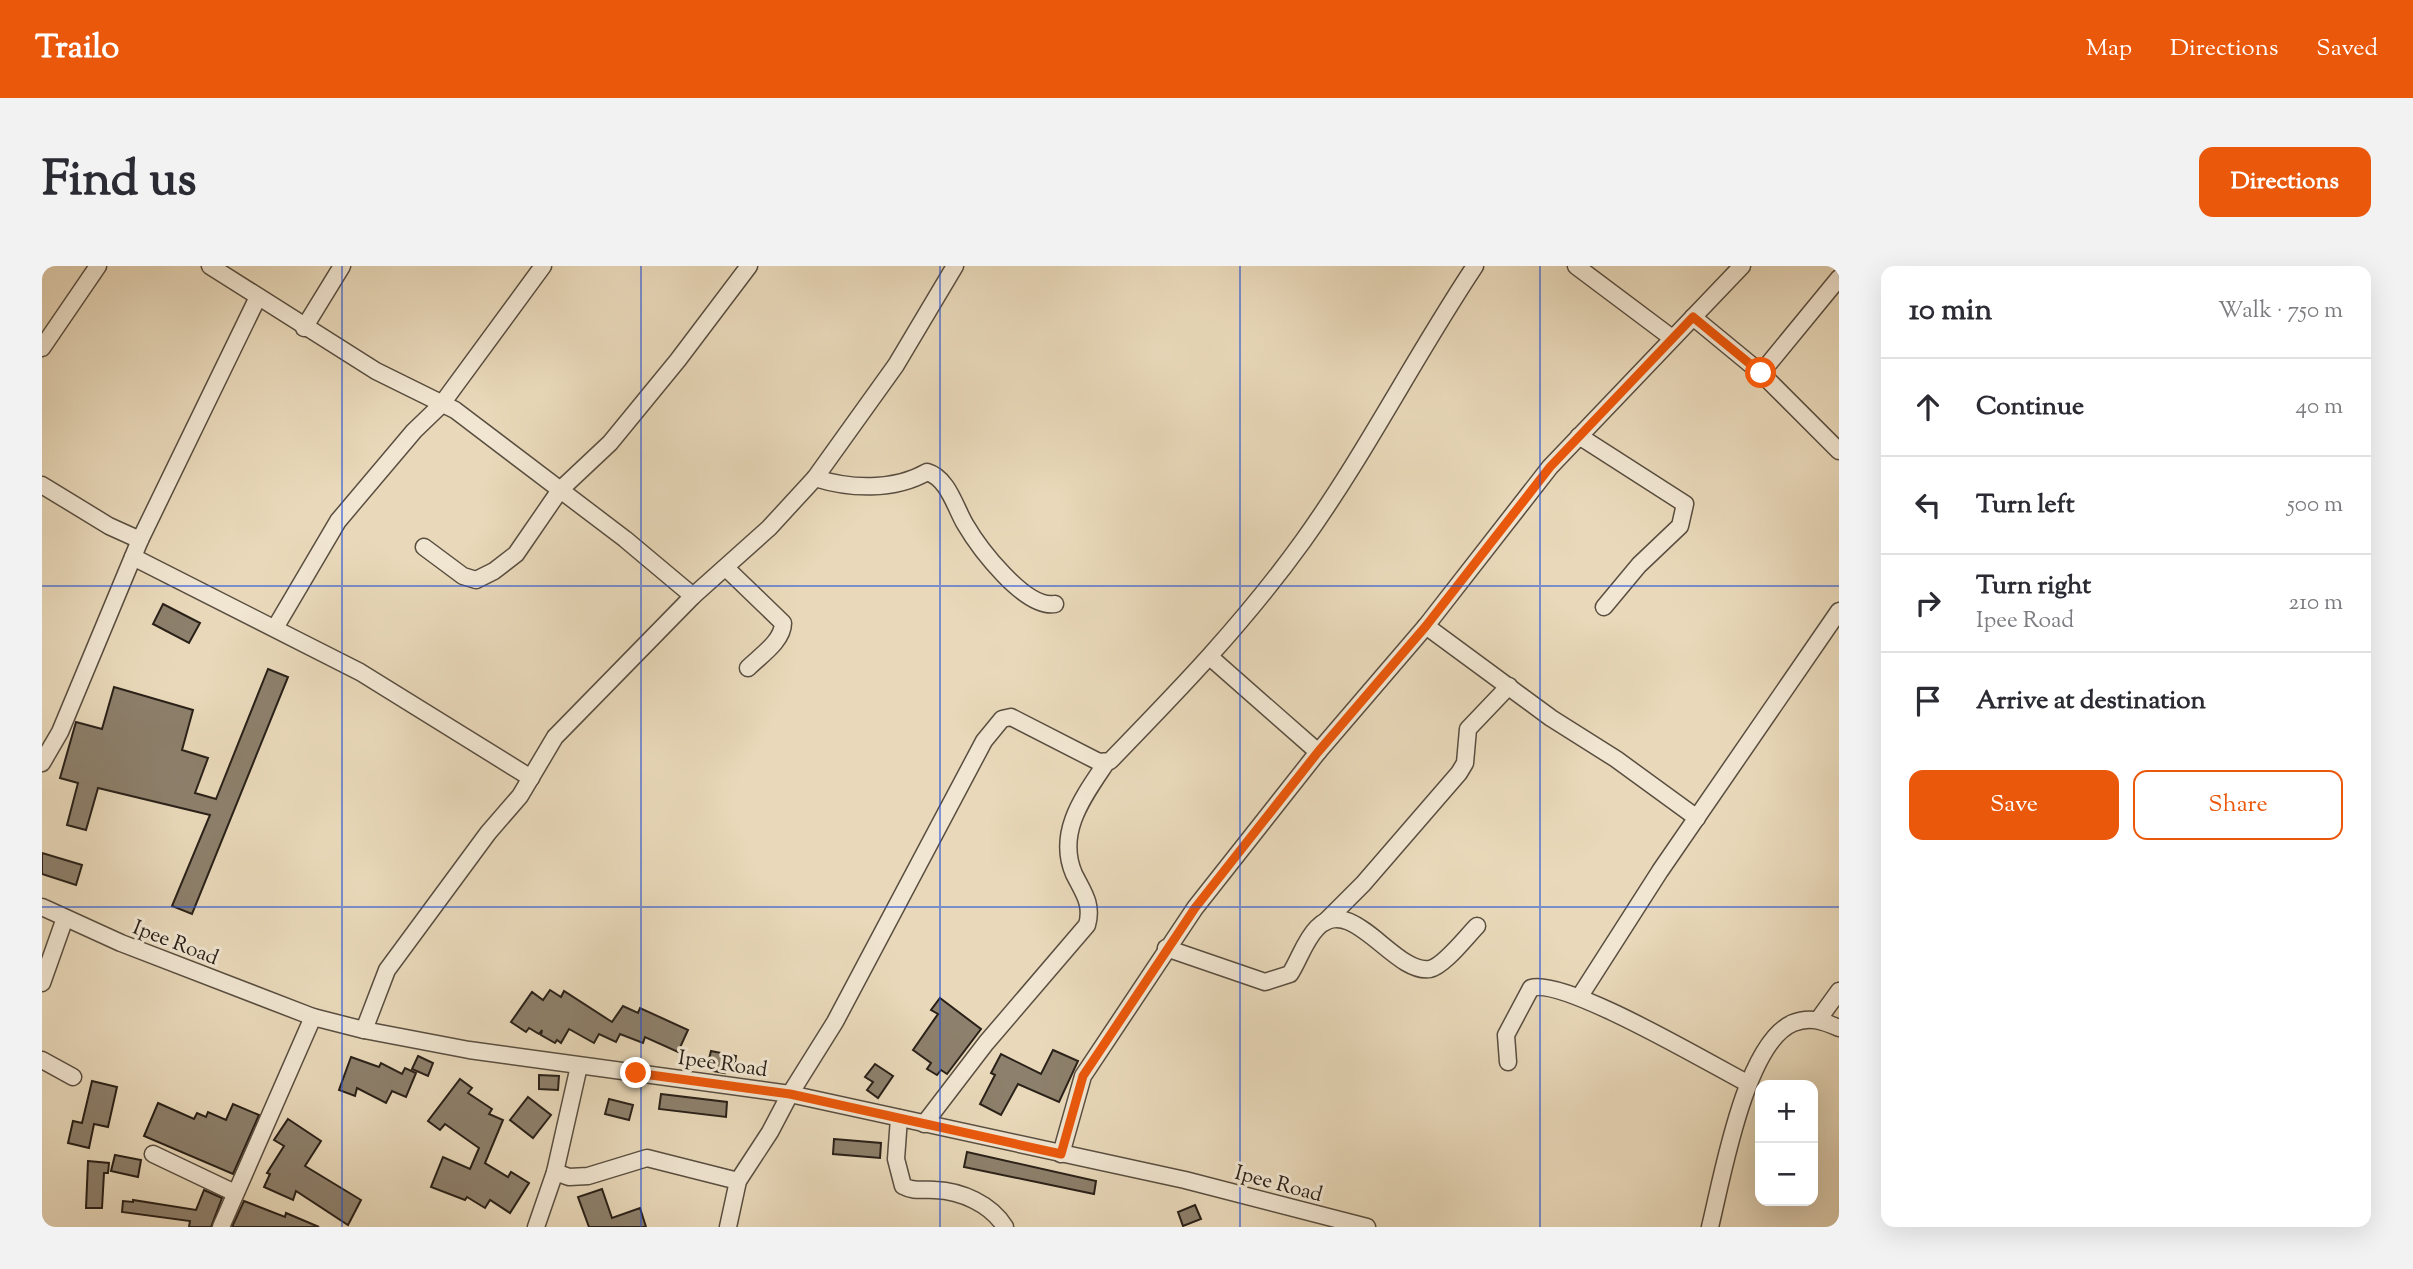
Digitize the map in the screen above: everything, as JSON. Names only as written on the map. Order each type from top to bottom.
[{"type":"street","points":[[42,348],[98,266]]},
{"type":"street","points":[[210,266],[304,328],[455,411],[693,596]]},
{"type":"street","points":[[304,328],[342,266]]},
{"type":"street","points":[[275,628],[338,522],[414,431],[441,405],[543,266]]},
{"type":"street","points":[[424,547],[463,576],[476,580],[494,571],[516,554],[560,490],[610,443],[678,360],[749,266]]},
{"type":"street","points":[[364,1030],[374,998],[399,952],[488,833],[520,796],[555,737],[693,596],[726,568],[815,478],[896,365],[955,266]]},
{"type":"street","points":[[924,1124],[986,1043],[1087,925],[1091,914],[1089,902],[1073,871],[1071,830],[1077,804],[1106,763],[1166,707],[1255,605],[1346,478],[1417,355],[1475,266]]},
{"type":"street","points":[[1576,266],[1672,338]]},
{"type":"street","points":[[1061,1154],[1083,1076],[1166,948],[1318,752],[1426,626],[1550,467],[1742,266]]},
{"type":"street","points":[[1761,373],[1839,278]]},
{"type":"street","points":[[42,763],[60,732],[140,540],[258,297]]},
{"type":"street","points":[[1693,317],[1761,373],[1839,451]]},
{"type":"street","points":[[1578,436],[1685,504],[1680,526],[1639,565],[1604,607]]},
{"type":"street","points":[[815,478],[841,486],[879,486],[913,481],[927,472],[934,474],[943,483],[972,535],[1021,592],[1042,604],[1055,604]]},
{"type":"street","points":[[42,485],[109,526],[140,540]]},
{"type":"street","points":[[133,556],[360,672],[531,778]]},
{"type":"street","points":[[726,568],[783,623],[781,633],[748,668]]},
{"type":"street","points":[[1580,996],[1839,611]]},
{"type":"street","points":[[1426,626],[1698,818]]},
{"type":"street","points":[[1210,657],[1318,752]]},
{"type":"street","points":[[1166,948],[1265,982],[1290,974],[1317,929],[1363,884],[1459,773],[1465,763],[1468,729],[1509,686]]},
{"type":"street","points":[[728,1227],[738,1181],[771,1132],[790,1094],[835,1022],[984,741],[1002,719],[1017,718],[1106,763]]},
{"type":"street","name":"Ipee Road","points":[[42,907],[121,943],[313,1017],[364,1030],[579,1066],[790,1094],[1185,1181],[1343,1224],[1367,1227]]},
{"type":"street","points":[[42,983],[65,918]]},
{"type":"street","points":[[1325,922],[1335,920],[1354,925],[1369,932],[1408,965],[1429,969],[1442,964],[1477,926]]},
{"type":"street","points":[[1508,1062],[1506,1035],[1531,988],[1547,986],[1580,996],[1747,1083]]},
{"type":"street","points":[[1818,1020],[1839,991]]},
{"type":"street","points":[[221,1227],[313,1017]]},
{"type":"street","points":[[1710,1227],[1747,1083],[1778,1032],[1791,1024],[1818,1020],[1839,1028]]},
{"type":"street","points":[[42,1060],[74,1077]]},
{"type":"street","points":[[536,1227],[555,1172],[579,1066]]},
{"type":"street","points":[[899,1118],[896,1159],[903,1186],[962,1196],[992,1212],[1005,1227]]},
{"type":"street","points":[[153,1154],[234,1193]]},
{"type":"street","points":[[555,1172],[569,1177],[588,1176],[647,1158],[738,1181]]},
{"type":"building","points":[[163,604],[200,623],[189,643],[153,624]]},
{"type":"building","points":[[268,669],[288,677],[192,914],[172,906],[210,815],[98,788],[86,830],[67,825],[78,783],[60,778],[76,722],[102,729],[114,687],[193,710],[182,750],[208,758],[195,793],[216,799]]},
{"type":"building","points":[[42,853],[82,865],[76,885],[42,874]]},
{"type":"building","points":[[550,990],[561,997],[564,991],[612,1022],[623,1006],[638,1013],[640,1008],[688,1030],[678,1052],[645,1037],[643,1043],[620,1034],[616,1042],[599,1034],[594,1043],[569,1029],[561,1043],[557,1040],[555,1043],[541,1035],[542,1030],[539,1034],[529,1028],[526,1032],[511,1022],[532,992],[543,1000]]},
{"type":"building","points":[[940,998],[981,1029],[947,1074],[941,1070],[937,1075],[927,1069],[931,1063],[913,1050],[938,1014],[931,1010]]},
{"type":"building","points":[[1053,1050],[1078,1061],[1059,1102],[1018,1084],[1001,1115],[980,1104],[995,1075],[991,1073],[1001,1054],[1041,1074]]},
{"type":"building","points":[[711,1051],[736,1056],[734,1068],[726,1067],[725,1073],[713,1071],[714,1064],[708,1063]]},
{"type":"building","points":[[418,1056],[433,1063],[428,1076],[412,1069]]},
{"type":"building","points":[[351,1057],[379,1067],[381,1063],[402,1074],[405,1068],[416,1073],[406,1097],[392,1091],[386,1103],[357,1088],[355,1096],[339,1090]]},
{"type":"building","points":[[875,1064],[893,1076],[878,1098],[867,1090],[873,1082],[865,1077]]},
{"type":"building","points":[[539,1075],[559,1076],[558,1090],[539,1089]]},
{"type":"building","points":[[460,1079],[472,1088],[468,1093],[492,1109],[489,1114],[503,1120],[485,1163],[508,1177],[511,1172],[529,1183],[510,1213],[490,1200],[485,1208],[467,1197],[465,1200],[431,1187],[443,1157],[470,1169],[479,1148],[445,1124],[440,1130],[428,1121]]},
{"type":"building","points":[[92,1081],[117,1087],[108,1127],[94,1124],[89,1148],[68,1143],[73,1121],[82,1123]]},
{"type":"building","points":[[661,1094],[727,1102],[726,1117],[659,1109]]},
{"type":"building","points":[[528,1097],[551,1115],[533,1138],[510,1120]]},
{"type":"building","points":[[609,1099],[633,1105],[629,1120],[605,1114]]},
{"type":"building","points":[[158,1103],[194,1119],[197,1113],[206,1117],[208,1112],[226,1120],[233,1104],[259,1115],[233,1174],[144,1136]]},
{"type":"building","points":[[288,1119],[321,1141],[305,1166],[361,1200],[348,1225],[296,1191],[293,1200],[264,1187],[270,1174],[267,1173],[284,1146],[274,1140]]},
{"type":"building","points":[[834,1139],[881,1143],[880,1158],[833,1154]]},
{"type":"building","points":[[967,1152],[1096,1181],[1094,1194],[964,1167]]},
{"type":"building","points":[[115,1155],[141,1160],[138,1177],[111,1171]]},
{"type":"building","points":[[88,1161],[109,1163],[108,1173],[104,1173],[102,1208],[86,1208]]},
{"type":"building","points":[[602,1189],[612,1218],[640,1208],[646,1227],[589,1227],[578,1197]]},
{"type":"building","points":[[204,1190],[222,1198],[211,1227],[189,1227],[190,1221],[122,1212],[123,1201],[133,1200],[196,1210]]},
{"type":"building","points":[[244,1201],[285,1217],[286,1213],[319,1227],[232,1227]]},
{"type":"building","points":[[1195,1205],[1201,1219],[1183,1226],[1178,1212]]},
{"type":"route","points":[[636,1073],[790,1094],[1061,1154],[1083,1076],[1166,948],[1318,752],[1426,626],[1550,467],[1651,358],[1693,317],[1761,373]]}]
